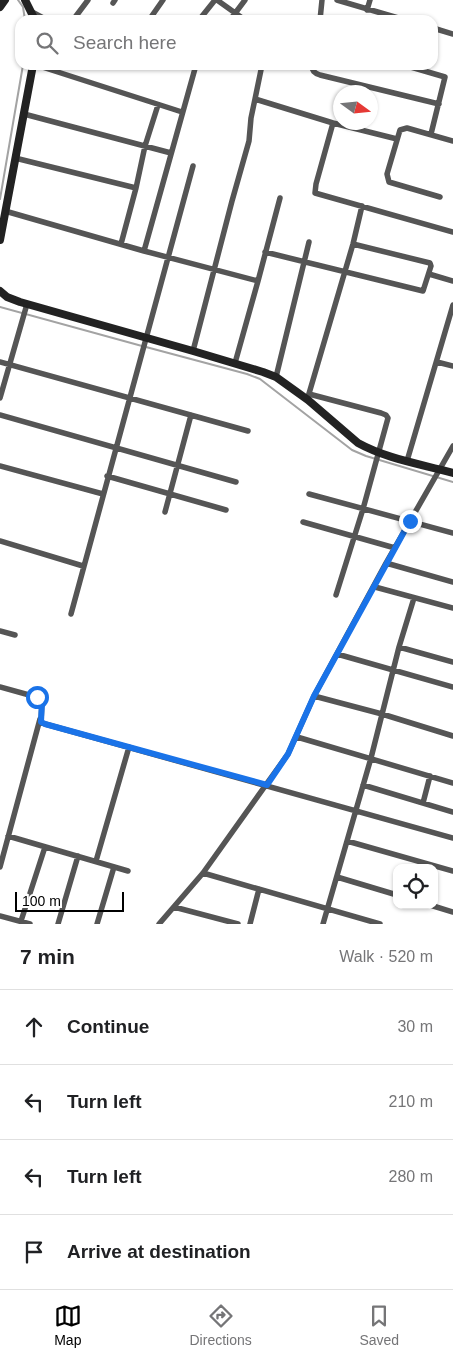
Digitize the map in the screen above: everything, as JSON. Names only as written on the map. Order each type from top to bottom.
[{"type":"street","points":[[0,7],[5,0]]},
{"type":"street","points":[[25,0],[33,15]]},
{"type":"street","points":[[77,15],[88,0]]},
{"type":"street","points":[[152,15],[163,0]]},
{"type":"street","points":[[204,15],[216,0],[238,15]]},
{"type":"street","points":[[235,13],[245,0]]},
{"type":"street","points":[[320,15],[322,0]]},
{"type":"street","points":[[337,0],[386,15]]},
{"type":"street","points":[[367,10],[370,0]]},
{"type":"street","points":[[32,12],[38,15]]},
{"type":"street","points":[[438,30],[453,34]]},
{"type":"street","points":[[0,240],[33,70]]},
{"type":"street","points":[[50,70],[182,112]]},
{"type":"street","points":[[144,251],[195,70]]},
{"type":"street","points":[[193,350],[250,141],[250,118],[261,70]]},
{"type":"street","points":[[312,70],[315,73],[439,104]]},
{"type":"street","points":[[420,70],[453,80]]},
{"type":"street","points":[[431,134],[445,78]]},
{"type":"street","points":[[254,99],[333,123],[315,193],[453,232]]},
{"type":"street","points":[[121,244],[145,146],[158,105]]},
{"type":"street","points":[[24,114],[171,153]]},
{"type":"street","points":[[440,197],[389,182],[387,174],[400,130],[403,128],[453,141]]},
{"type":"street","points":[[361,130],[397,139]]},
{"type":"street","points":[[15,158],[136,188]]},
{"type":"street","points":[[70,614],[193,166]]},
{"type":"street","points":[[235,363],[280,198]]},
{"type":"street","points":[[308,397],[362,206]]},
{"type":"street","points":[[5,211],[258,281]]},
{"type":"street","points":[[276,377],[309,242]]},
{"type":"street","points":[[265,252],[421,292],[424,290],[431,266],[429,263],[352,244]]},
{"type":"street","points":[[428,274],[453,281]]},
{"type":"street","points":[[0,292],[6,297],[27,304],[193,350],[276,377],[308,397],[358,443],[378,452],[438,471],[453,473]]},
{"type":"street","points":[[0,398],[27,304]]},
{"type":"street","points":[[407,461],[451,323],[453,305]]},
{"type":"street","points":[[0,362],[248,431]]},
{"type":"street","points":[[437,362],[453,366]]},
{"type":"street","points":[[308,397],[386,415],[388,421],[336,596]]},
{"type":"street","points":[[0,415],[236,482]]},
{"type":"street","points":[[164,512],[191,415]]},
{"type":"street","points":[[159,924],[203,873],[288,754],[314,696],[375,587],[386,563],[453,446]]},
{"type":"street","points":[[0,466],[103,494]]},
{"type":"street","points":[[108,476],[226,510]]},
{"type":"street","points":[[308,494],[453,533]]},
{"type":"street","points":[[303,522],[395,548]]},
{"type":"street","points":[[0,541],[83,566]]},
{"type":"street","points":[[386,563],[453,582]]},
{"type":"street","points":[[375,587],[453,608]]},
{"type":"street","points":[[323,924],[371,758],[393,669],[414,598]]},
{"type":"street","points":[[0,631],[15,635]]},
{"type":"street","points":[[399,647],[453,662]]},
{"type":"street","points":[[337,654],[453,687]]},
{"type":"street","points":[[0,687],[40,698],[42,701],[40,719],[0,864]]},
{"type":"street","points":[[314,696],[382,714],[453,736]]},
{"type":"street","points":[[40,719],[45,724],[453,838]]},
{"type":"street","points":[[297,737],[453,783]]},
{"type":"street","points":[[96,862],[129,747]]},
{"type":"street","points":[[423,803],[430,776]]},
{"type":"street","points":[[363,785],[453,812]]},
{"type":"street","points":[[8,836],[128,870]]},
{"type":"street","points":[[347,842],[453,871]]},
{"type":"street","points":[[21,922],[45,847]]},
{"type":"street","points":[[58,924],[78,856]]},
{"type":"street","points":[[97,924],[114,867]]},
{"type":"street","points":[[203,873],[380,924]]},
{"type":"street","points":[[337,877],[393,894]]},
{"type":"street","points":[[250,924],[259,889]]},
{"type":"street","points":[[174,907],[238,924]]},
{"type":"street","points":[[438,907],[453,912]]},
{"type":"street","points":[[3,919],[30,924]]},
{"type":"waterway","points":[[18,0],[23,7],[24,15]]},
{"type":"waterway","points":[[0,199],[22,70]]},
{"type":"waterway","points":[[0,307],[142,346]]},
{"type":"waterway","points":[[146,347],[260,379],[352,450],[453,482]]},
{"type":"route","points":[[37,697],[42,701],[40,719],[45,724],[267,785],[288,754],[314,696],[410,521]]}]
